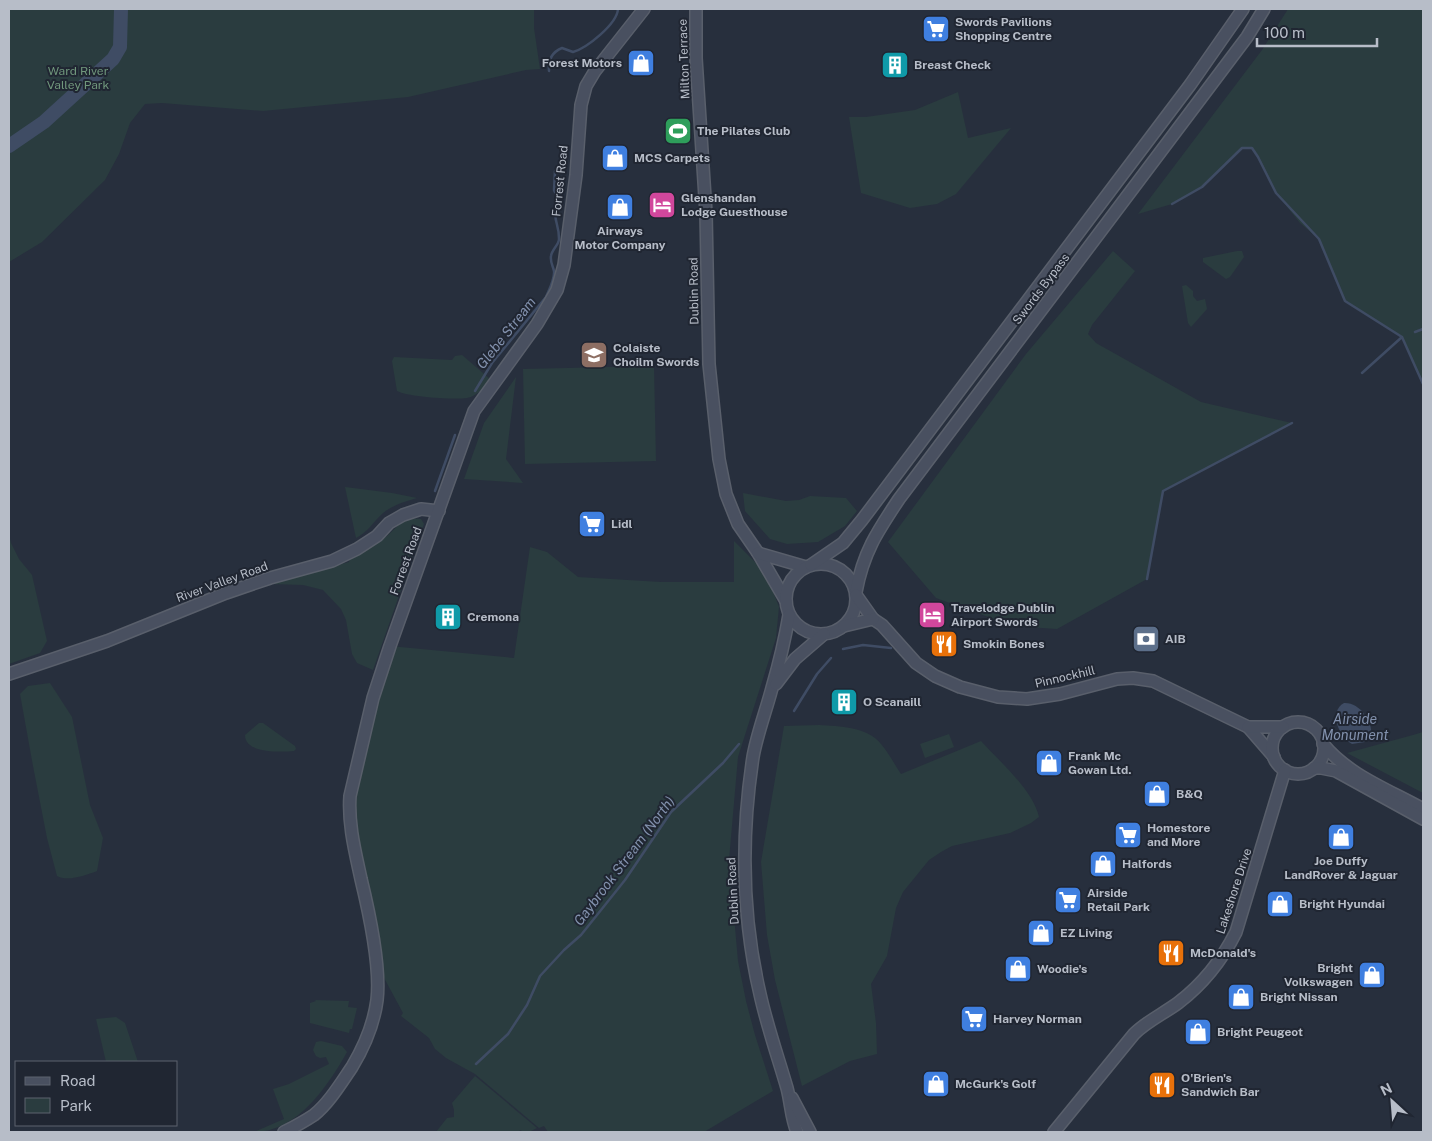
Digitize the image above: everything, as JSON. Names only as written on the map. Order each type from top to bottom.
[{"type":"main road","name":"Forrest Road","points":[[284,1132],[315,1114],[334,1092],[363,1046],[375,1012],[378,977],[349,810],[350,796],[373,698],[474,411],[537,324],[557,290],[564,265],[575,181],[579,121],[583,95],[595,71],[644,9]]},
{"type":"main road","name":"Milton Terrace","points":[[696,9],[696,58],[702,139]]},
{"type":"main road","name":"Swords Bypass","points":[[809,566],[843,543],[862,520],[1190,85],[1242,9]]},
{"type":"main road","name":"Swords Bypass","points":[[856,594],[866,552],[899,500],[1110,221],[1246,37],[1264,9]]},
{"type":"main road","name":"Dublin Road","points":[[702,139],[706,205],[709,364],[719,459],[731,510],[786,601]]},
{"type":"main road","name":"River Valley Road","points":[[9,674],[107,641],[226,593],[332,561],[357,549],[377,536],[389,523],[403,515],[422,509],[439,511]]},
{"type":"main road","points":[[758,553],[809,566],[827,564],[840,569],[851,580],[856,594],[854,613],[844,626]]},
{"type":"main road","points":[[809,566],[793,578],[787,592],[786,601],[789,615],[794,622],[804,630],[824,634],[873,618]]},
{"type":"main road","name":"Pinnockhill","points":[[856,594],[873,618],[924,669],[944,680],[975,692],[998,697],[1026,699],[1060,694],[1117,679],[1144,679],[1166,687],[1248,727],[1274,757]]},
{"type":"main road","points":[[772,689],[789,615]]},
{"type":"main road","points":[[772,689],[795,659],[824,634]]},
{"type":"main road","name":"Dublin Road","points":[[772,689],[753,756],[746,819],[744,869],[750,935],[758,984],[778,1063],[788,1090],[810,1132]]},
{"type":"main road","points":[[1423,809],[1334,758],[1323,744],[1318,731],[1306,724],[1298,722],[1283,727],[1273,740],[1272,749],[1274,757],[1278,765],[1285,770],[1300,774],[1314,768],[1336,772],[1423,819]]},
{"type":"main road","name":"Pinnockhill","points":[[1248,727],[1283,727]]},
{"type":"main road","points":[[1314,768],[1322,758],[1323,744]]},
{"type":"main road","name":"Lakeshore Drive","points":[[1054,1132],[1134,1034],[1194,990],[1226,952],[1236,932],[1285,770]]},
{"type":"main road","name":"Dublin Road","points":[[788,1090],[797,1132]]},
{"type":"green space","name":"Ward River Valley Park","points":[[9,9],[534,9],[534,28],[540,69],[526,70],[408,97],[263,111],[162,103],[145,104],[130,123],[119,154],[105,180],[42,242],[9,262]]},
{"type":"green space","points":[[1288,9],[1423,9],[1423,384],[1402,337],[1345,301],[1319,239],[1300,223],[1276,193],[1257,154],[1252,148],[1242,148],[1202,187],[1172,204],[1138,214],[1262,50]]},
{"type":"green space","points":[[958,92],[968,138],[1011,128],[956,194],[937,204],[910,208],[861,193],[849,117],[866,117],[915,110]]},
{"type":"green space","points":[[1113,251],[1135,271],[1092,325],[1088,334],[1096,343],[1201,402],[1292,423],[1163,491],[1147,579],[1057,629],[1013,626],[936,598],[888,542],[1026,354]]},
{"type":"green space","points":[[1242,251],[1244,257],[1230,277],[1226,279],[1203,262],[1203,258]]},
{"type":"green space","points":[[1186,285],[1193,291],[1193,296],[1197,301],[1205,299],[1207,309],[1191,327],[1188,323],[1182,286]]},
{"type":"green space","points":[[462,355],[491,380],[474,395],[461,399],[411,395],[397,391],[392,361],[394,357],[452,360],[455,356]]},
{"type":"green space","points":[[654,366],[656,461],[525,464],[523,369]]},
{"type":"green space","points":[[516,377],[506,459],[523,483],[464,479],[484,423]]},
{"type":"green space","points":[[345,487],[417,498],[387,510],[364,533],[356,538]]},
{"type":"green space","points":[[743,493],[786,501],[799,500],[810,496],[846,498],[857,511],[845,526],[818,542],[787,544],[770,539],[745,511]]},
{"type":"green space","points":[[406,518],[421,519],[424,524],[373,670],[357,663],[352,654],[346,620],[341,609],[323,590],[303,585],[269,584],[349,562],[350,559],[387,536]]},
{"type":"green space","points":[[9,534],[19,559],[32,575],[47,641],[40,653],[9,664]]},
{"type":"green space","points":[[734,541],[756,563],[769,581],[779,607],[776,638],[738,757],[729,860],[738,961],[755,1035],[773,1091],[704,1132],[548,1132],[544,1126],[539,1128],[475,1074],[446,1058],[435,1049],[429,1038],[401,1016],[403,1013],[376,963],[349,810],[390,646],[514,658],[530,547],[547,552],[578,577],[661,582],[734,582]]},
{"type":"green space","points":[[50,683],[72,717],[90,805],[103,838],[97,871],[71,878],[57,876],[47,838],[20,694],[28,686]]},
{"type":"green space","points":[[259,723],[263,723],[295,746],[296,749],[294,751],[265,751],[251,746],[245,735]]},
{"type":"green space","points":[[819,725],[853,728],[869,734],[884,747],[901,774],[981,741],[1023,786],[1036,807],[1039,817],[1010,833],[952,846],[929,860],[903,892],[896,908],[887,956],[871,984],[876,1023],[877,1054],[850,1061],[802,1086],[775,980],[767,935],[761,862],[784,726]]},
{"type":"green space","points":[[1423,732],[1423,793],[1347,753],[1413,735]]},
{"type":"green space","points":[[949,734],[954,747],[925,758],[920,744]]},
{"type":"green space","points":[[315,1000],[349,1001],[348,1007],[357,1008],[352,1029],[350,1029],[349,1033],[310,1023],[310,1003]]},
{"type":"green space","points":[[116,1017],[125,1023],[138,1061],[106,1061],[96,1019]]},
{"type":"green space","points":[[321,1041],[342,1046],[347,1052],[331,1079],[310,1105],[297,1116],[270,1130],[254,1132],[284,1119],[273,1089],[289,1084],[329,1064],[326,1057],[320,1058],[316,1056],[313,1050],[316,1042]]},
{"type":"green space","points":[[475,1076],[537,1128],[529,1132],[522,1132],[521,1130],[517,1132],[436,1132],[447,1118],[454,1117],[452,1103]]},
{"type":"water","name":"Airside Monument","points":[[1344,703],[1360,709],[1367,718],[1370,724],[1371,735],[1365,742],[1352,744],[1343,736],[1336,718],[1339,707]]},
{"type":"waterway","points":[[9,146],[44,122],[113,59],[120,47],[121,9]]},
{"type":"waterway","name":"Glebe Stream","points":[[549,71],[549,63],[553,54],[562,48],[573,52],[586,46],[607,28],[613,21],[618,9]]},
{"type":"waterway","points":[[1172,204],[1202,187],[1242,148],[1252,148],[1276,193],[1319,239],[1345,301],[1402,337]]},
{"type":"waterway","name":"Glebe Stream","points":[[475,391],[492,363],[546,297],[551,284],[554,274],[551,256],[559,239],[555,217],[559,201],[554,190],[555,171]]},
{"type":"waterway","points":[[1415,332],[1423,329]]},
{"type":"waterway","points":[[1362,373],[1402,337],[1423,384]]},
{"type":"waterway","name":"Gaybrook Stream (North)","points":[[1147,579],[1163,491],[1292,423]]},
{"type":"waterway","points":[[435,491],[455,435]]},
{"type":"waterway","name":"Gaybrook Stream (North)","points":[[843,649],[863,645],[891,648]]},
{"type":"waterway","name":"Gaybrook Stream (North)","points":[[794,711],[817,674],[831,658]]},
{"type":"waterway","name":"Gaybrook Stream (North)","points":[[476,1064],[508,1034],[527,1005],[540,976],[581,935],[625,880],[671,812],[723,763],[739,744]]},
{"type":"place","name":"Swords Pavilions Shopping Centre","points":[[936,29]]},
{"type":"place","name":"Forest Motors","points":[[641,63]]},
{"type":"place","name":"Breast Check","points":[[895,65]]},
{"type":"place","name":"The Pilates Club","points":[[678,131]]},
{"type":"place","name":"MCS Carpets","points":[[615,158]]},
{"type":"place","name":"Glenshandan Lodge Guesthouse","points":[[662,205]]},
{"type":"place","name":"Airways Motor Company","points":[[620,207]]},
{"type":"place","name":"Colaiste Choilm Swords","points":[[594,355]]},
{"type":"place","name":"Lidl","points":[[592,524]]},
{"type":"place","name":"Travelodge Dublin Airport Swords","points":[[932,615]]},
{"type":"place","name":"Cremona","points":[[448,617]]},
{"type":"place","name":"AIB","points":[[1146,639]]},
{"type":"place","name":"Smokin Bones","points":[[944,644]]},
{"type":"place","name":"O Scanaill","points":[[844,702]]},
{"type":"place","name":"Frank Mc Gowan Ltd.","points":[[1049,763]]},
{"type":"place","name":"B&Q","points":[[1157,794]]},
{"type":"place","name":"Homestore and More","points":[[1128,835]]},
{"type":"place","name":"Joe Duffy LandRover & Jaguar","points":[[1341,837]]},
{"type":"place","name":"Halfords","points":[[1103,864]]},
{"type":"place","name":"Airside Retail Park","points":[[1068,900]]},
{"type":"place","name":"Bright Hyundai","points":[[1280,904]]},
{"type":"place","name":"EZ Living","points":[[1041,933]]},
{"type":"place","name":"McDonald's","points":[[1171,953]]},
{"type":"place","name":"Woodie's","points":[[1018,969]]},
{"type":"place","name":"Bright Volkswagen","points":[[1372,975]]},
{"type":"place","name":"Bright Nissan","points":[[1241,997]]},
{"type":"place","name":"Harvey Norman","points":[[974,1019]]},
{"type":"place","name":"Bright Peugeot","points":[[1198,1032]]},
{"type":"place","name":"McGurk's Golf","points":[[936,1084]]},
{"type":"place","name":"O'Brien's Sandwich Bar","points":[[1162,1085]]}]
